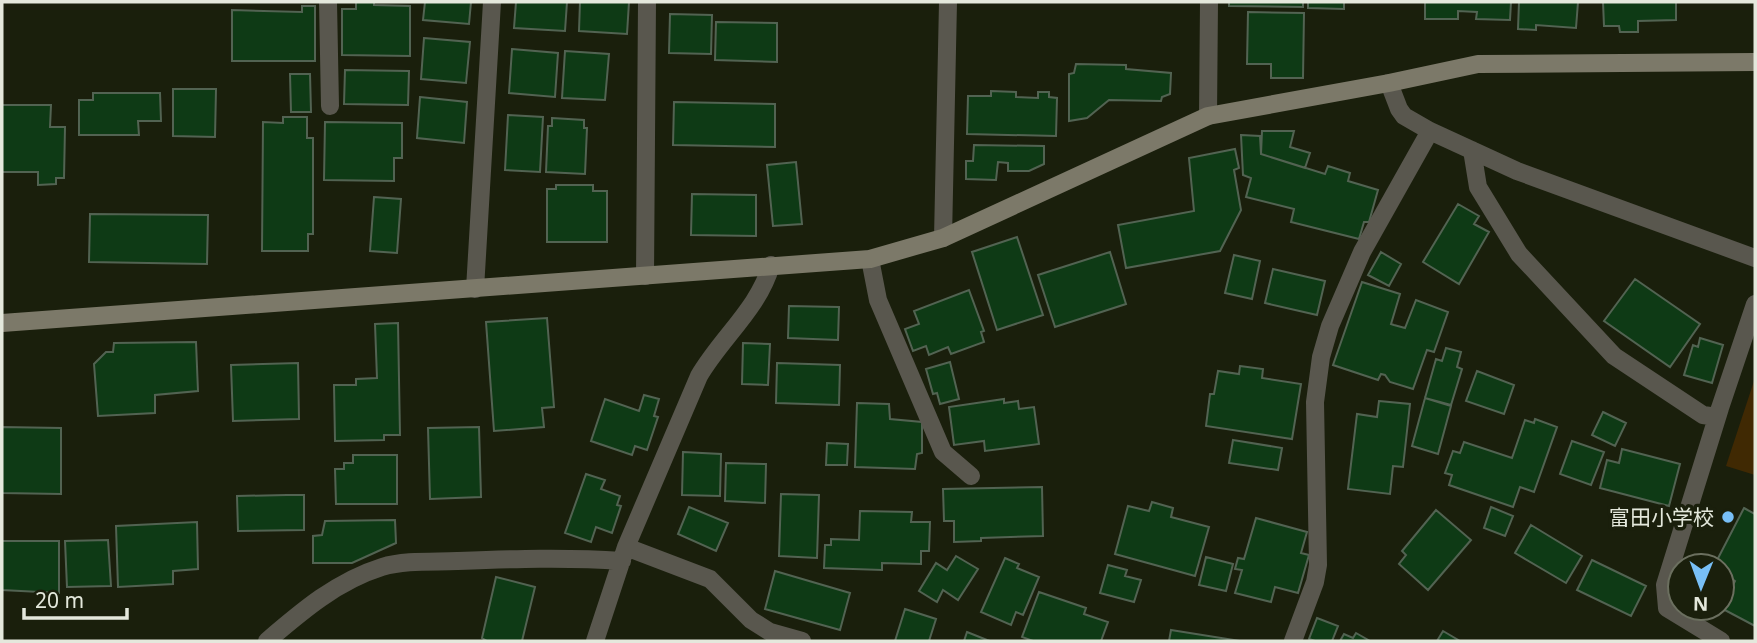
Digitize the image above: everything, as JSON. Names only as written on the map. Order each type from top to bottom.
[{"type":"street","points":[[328,2],[330,106]]},
{"type":"street","points":[[475,289],[492,2]]},
{"type":"street","points":[[645,276],[647,2]]},
{"type":"street","points":[[943,238],[948,2]]},
{"type":"street","points":[[1208,116],[1209,2]]},
{"type":"street","points":[[2,323],[870,259],[943,238],[1208,116],[1478,64],[1755,62]]},
{"type":"street","points":[[1389,83],[1399,109],[1405,116],[1430,131],[1517,171],[1755,258]]},
{"type":"street","points":[[1293,641],[1315,582],[1318,565],[1315,402],[1321,357],[1330,326],[1362,252],[1430,131]]},
{"type":"street","points":[[1472,150],[1478,187],[1519,254],[1563,302],[1614,356],[1703,415],[1717,417]]},
{"type":"street","points":[[870,259],[878,300],[943,452],[971,476]]},
{"type":"street","points":[[595,641],[624,554],[699,376],[710,357],[756,298],[771,265]]},
{"type":"street","points":[[1721,641],[1667,608],[1665,585],[1755,304]]},
{"type":"street","points":[[267,641],[310,605],[345,582],[385,566],[624,554],[710,579],[751,620],[770,632],[799,641]]},
{"type":"shaded area","points":[[1755,378],[1755,475],[1726,466]]},
{"type":"building","points":[[356,2],[410,6],[410,56],[342,55],[342,9],[356,9]]},
{"type":"building","points":[[425,2],[471,2],[469,24],[423,20]]},
{"type":"building","points":[[516,2],[567,2],[565,31],[514,28]]},
{"type":"building","points":[[580,2],[629,2],[627,34],[579,31]]},
{"type":"building","points":[[1229,2],[1303,2],[1303,7],[1229,6]]},
{"type":"building","points":[[1308,2],[1344,2],[1344,9],[1308,8]]},
{"type":"building","points":[[1425,2],[1511,2],[1510,20],[1476,19],[1477,12],[1458,11],[1458,19],[1425,19]]},
{"type":"building","points":[[1519,2],[1578,2],[1576,28],[1536,25],[1536,30],[1518,29]]},
{"type":"building","points":[[1603,2],[1676,2],[1676,20],[1638,21],[1638,32],[1620,32],[1619,26],[1604,26]]},
{"type":"building","points":[[302,6],[315,6],[315,61],[232,61],[232,10],[302,12]]},
{"type":"building","points":[[1248,12],[1304,13],[1303,78],[1271,78],[1271,64],[1247,64]]},
{"type":"building","points":[[670,14],[712,15],[711,54],[669,53]]},
{"type":"building","points":[[716,22],[777,23],[777,62],[715,60]]},
{"type":"building","points":[[424,38],[470,42],[466,83],[421,79]]},
{"type":"building","points":[[512,49],[558,53],[555,97],[509,93]]},
{"type":"building","points":[[565,51],[609,54],[605,100],[562,98]]},
{"type":"building","points":[[1076,64],[1126,65],[1126,69],[1171,73],[1170,94],[1162,97],[1161,101],[1109,100],[1087,118],[1069,121],[1069,74],[1074,73]]},
{"type":"building","points":[[345,70],[409,71],[408,105],[344,104]]},
{"type":"building","points":[[290,74],[310,74],[311,112],[291,112]]},
{"type":"building","points":[[173,89],[216,89],[215,137],[173,136]]},
{"type":"building","points":[[991,91],[1016,92],[1016,97],[1038,98],[1038,92],[1049,92],[1049,97],[1057,98],[1056,136],[967,134],[968,96],[991,96]]},
{"type":"building","points":[[93,93],[160,93],[161,121],[138,121],[139,135],[79,135],[79,100],[93,100]]},
{"type":"building","points":[[420,97],[467,102],[464,143],[417,138]]},
{"type":"building","points":[[674,102],[775,104],[775,147],[673,145]]},
{"type":"building","points":[[2,105],[51,105],[50,127],[65,127],[64,178],[56,178],[56,184],[38,185],[38,172],[2,172]]},
{"type":"building","points":[[508,115],[543,117],[540,172],[505,170]]},
{"type":"building","points":[[283,117],[307,117],[307,138],[313,138],[313,234],[308,234],[308,251],[262,251],[263,122],[283,123]]},
{"type":"building","points":[[552,118],[584,120],[584,128],[587,128],[585,174],[546,172],[548,126],[552,126]]},
{"type":"building","points":[[325,122],[402,123],[402,158],[394,158],[394,181],[324,180]]},
{"type":"building","points":[[1262,131],[1294,131],[1290,147],[1310,153],[1305,168],[1261,154]]},
{"type":"building","points":[[1241,135],[1260,136],[1261,154],[1325,174],[1328,166],[1350,173],[1348,181],[1378,190],[1369,222],[1364,222],[1359,239],[1291,222],[1294,209],[1246,197],[1251,178],[1243,175]]},
{"type":"building","points":[[974,145],[1044,146],[1044,164],[1029,171],[1008,171],[1008,163],[998,162],[996,180],[966,179],[966,161],[973,161]]},
{"type":"building","points":[[1235,149],[1239,168],[1234,170],[1241,210],[1220,251],[1126,268],[1118,225],[1194,211],[1189,158]]},
{"type":"building","points":[[796,162],[802,224],[773,226],[767,165]]},
{"type":"building","points":[[556,185],[593,185],[593,191],[607,191],[607,242],[547,242],[547,189],[556,189]]},
{"type":"building","points":[[692,194],[756,195],[756,236],[691,235]]},
{"type":"building","points":[[374,197],[401,199],[397,253],[370,251]]},
{"type":"building","points":[[1458,204],[1479,216],[1474,224],[1489,232],[1459,284],[1423,262]]},
{"type":"building","points":[[90,214],[208,215],[207,264],[89,262]]},
{"type":"building","points":[[1017,237],[1043,315],[997,330],[972,252]]},
{"type":"building","points":[[1110,252],[1126,304],[1055,327],[1038,275]]},
{"type":"building","points":[[1381,252],[1401,264],[1389,286],[1368,275]]},
{"type":"building","points":[[1234,255],[1260,261],[1252,299],[1225,293]]},
{"type":"building","points":[[1273,269],[1325,281],[1317,315],[1265,303]]},
{"type":"building","points":[[1635,279],[1700,324],[1670,367],[1604,321]]},
{"type":"building","points":[[1362,282],[1400,294],[1391,324],[1405,328],[1416,300],[1448,312],[1434,352],[1427,350],[1413,389],[1390,382],[1385,375],[1381,374],[1378,380],[1333,365]]},
{"type":"building","points":[[969,290],[984,331],[981,332],[984,342],[951,354],[948,347],[929,355],[926,346],[913,351],[905,329],[919,324],[914,311]]},
{"type":"building","points":[[789,306],[839,307],[838,340],[788,338]]},
{"type":"building","points":[[547,318],[554,407],[542,408],[544,427],[494,431],[486,322]]},
{"type":"building","points":[[398,323],[400,435],[384,435],[384,440],[335,441],[334,385],[356,385],[356,379],[377,378],[375,324]]},
{"type":"building","points":[[1700,338],[1723,345],[1712,383],[1684,375],[1693,345],[1698,347]]},
{"type":"building","points":[[196,342],[198,391],[155,395],[155,413],[98,416],[94,364],[106,352],[113,352],[114,343]]},
{"type":"building","points":[[743,343],[770,344],[768,385],[742,384]]},
{"type":"building","points":[[1446,348],[1461,352],[1457,367],[1462,369],[1451,405],[1425,398],[1436,359],[1442,361]]},
{"type":"building","points":[[950,362],[959,399],[940,404],[937,393],[933,394],[926,369]]},
{"type":"building","points":[[298,363],[299,419],[233,421],[231,365]]},
{"type":"building","points":[[777,363],[840,365],[839,405],[776,403]]},
{"type":"building","points":[[1240,366],[1263,369],[1262,378],[1301,384],[1292,439],[1206,426],[1210,394],[1214,394],[1218,371],[1239,374]]},
{"type":"building","points":[[1477,371],[1514,385],[1504,414],[1466,401]]},
{"type":"building","points":[[644,395],[659,399],[654,416],[658,417],[647,450],[635,446],[632,455],[591,441],[605,399],[639,411]]},
{"type":"building","points":[[1425,398],[1451,406],[1438,454],[1412,446]]},
{"type":"building","points":[[1004,399],[1004,403],[1018,401],[1019,409],[1034,407],[1039,444],[985,451],[984,441],[954,445],[949,407]]},
{"type":"building","points":[[1379,401],[1410,404],[1403,467],[1393,466],[1390,494],[1348,489],[1357,414],[1377,417]]},
{"type":"building","points":[[857,403],[889,404],[890,419],[922,422],[922,453],[917,454],[915,469],[855,467]]},
{"type":"building","points":[[1603,412],[1626,423],[1615,446],[1592,435]]},
{"type":"building","points":[[1535,419],[1557,427],[1534,492],[1520,487],[1513,507],[1449,485],[1452,475],[1445,473],[1453,451],[1460,453],[1464,442],[1512,458],[1525,420],[1534,423]]},
{"type":"building","points":[[2,427],[61,428],[61,494],[2,493]]},
{"type":"building","points":[[479,427],[481,497],[430,499],[428,428]]},
{"type":"building","points":[[1233,440],[1282,448],[1278,470],[1229,463]]},
{"type":"building","points":[[1572,441],[1604,452],[1591,485],[1560,474]]},
{"type":"building","points":[[827,443],[848,444],[847,465],[826,465]]},
{"type":"building","points":[[1622,449],[1680,464],[1669,506],[1600,488],[1607,460],[1619,463]]},
{"type":"building","points":[[683,452],[721,454],[720,496],[682,495]]},
{"type":"building","points":[[353,455],[397,455],[397,504],[336,504],[335,469],[344,469],[344,463],[353,463]]},
{"type":"building","points":[[726,463],[766,464],[765,503],[725,501]]},
{"type":"building","points":[[586,474],[605,480],[601,489],[620,496],[617,505],[621,506],[612,533],[596,527],[591,542],[565,533]]},
{"type":"building","points":[[1042,487],[1043,536],[981,538],[981,541],[954,542],[954,521],[944,521],[943,489]]},
{"type":"building","points":[[781,494],[819,495],[817,558],[779,556]]},
{"type":"building","points":[[304,495],[304,530],[238,531],[237,496]]},
{"type":"building","points":[[1152,502],[1173,508],[1171,517],[1209,527],[1195,576],[1115,554],[1128,506],[1149,511]]},
{"type":"building","points":[[689,507],[728,523],[716,551],[678,534]]},
{"type":"building","points":[[1491,507],[1513,516],[1505,536],[1484,528]]},
{"type":"building","points":[[1744,508],[1755,514],[1755,626],[1736,616],[1736,552],[1721,552]]},
{"type":"building","points":[[1436,510],[1471,540],[1428,590],[1399,564],[1406,555],[1402,551]]},
{"type":"building","points":[[860,511],[912,512],[911,522],[930,522],[929,551],[921,551],[921,564],[882,563],[882,570],[824,568],[825,545],[831,545],[831,539],[859,540]]},
{"type":"building","points":[[1256,518],[1307,532],[1301,553],[1309,555],[1298,593],[1275,587],[1271,602],[1235,593],[1242,570],[1235,569],[1238,558],[1244,559]]},
{"type":"building","points":[[395,520],[396,543],[352,563],[313,563],[313,536],[322,535],[325,521]]},
{"type":"building","points":[[197,522],[198,569],[173,571],[173,584],[118,587],[116,526]]},
{"type":"building","points":[[1531,525],[1582,556],[1566,583],[1515,553]]},
{"type":"building","points":[[108,540],[111,586],[67,587],[65,541]]},
{"type":"building","points":[[2,541],[59,541],[59,593],[2,590]]},
{"type":"building","points":[[956,556],[978,569],[958,600],[943,590],[937,602],[919,591],[936,563],[947,570]]},
{"type":"building","points":[[1206,557],[1233,564],[1226,591],[1199,585]]},
{"type":"building","points":[[1005,558],[1019,564],[1017,568],[1039,577],[1023,615],[1016,612],[1011,625],[981,612]]},
{"type":"building","points":[[1592,560],[1646,586],[1631,616],[1577,590]]},
{"type":"building","points":[[1108,565],[1127,570],[1125,576],[1141,580],[1134,602],[1100,593]]},
{"type":"building","points":[[775,571],[850,593],[840,630],[765,609]]},
{"type":"building","points":[[496,577],[535,587],[522,641],[487,641],[482,638]]},
{"type":"building","points":[[1039,592],[1086,608],[1084,614],[1108,622],[1101,641],[1033,641],[1022,637]]},
{"type":"building","points":[[905,609],[936,619],[929,641],[895,641]]},
{"type":"building","points":[[1317,618],[1338,626],[1332,641],[1309,639]]},
{"type":"building","points":[[1171,630],[1240,641],[1169,641]]},
{"type":"building","points":[[1443,631],[1460,641],[1437,641]]},
{"type":"building","points":[[967,632],[987,640],[990,641],[964,641]]},
{"type":"building","points":[[1356,633],[1370,641],[1340,641],[1344,634],[1353,638]]},
{"type":"place","name":"富田小学校","points":[[1728,517]]}]
